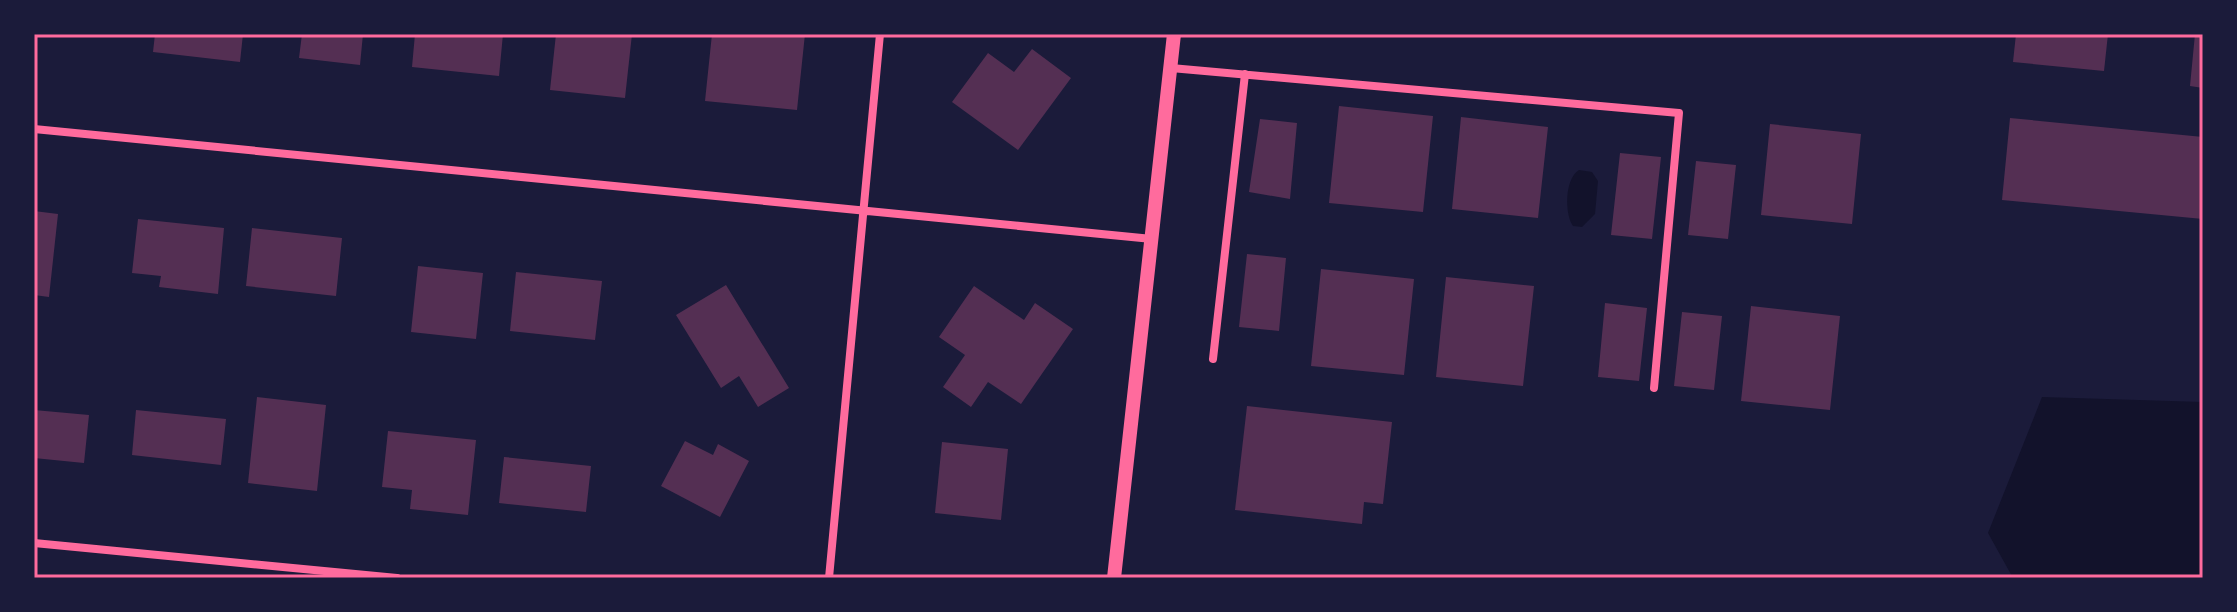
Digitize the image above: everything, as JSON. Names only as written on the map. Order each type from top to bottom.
[{"type":"street","points":[[829,578],[880,34]]},
{"type":"street","points":[[1114,578],[1174,34]]},
{"type":"street","points":[[1171,68],[1679,113],[1654,388]]},
{"type":"street","points":[[1213,359],[1245,74]]},
{"type":"street","points":[[34,129],[1152,239]]},
{"type":"street","points":[[34,543],[397,578]]},
{"type":"path","points":[[1450,34],[1479,34]]},
{"type":"shaded area","points":[[1579,170],[1592,172],[1598,181],[1595,214],[1582,227],[1573,226],[1567,205],[1571,180]]},
{"type":"shaded area","points":[[2042,397],[2203,402],[2203,578],[2013,578],[1988,533]]},
{"type":"building","points":[[155,34],[243,34],[240,62],[153,52]]},
{"type":"building","points":[[302,34],[363,34],[360,65],[299,58]]},
{"type":"building","points":[[415,34],[503,34],[499,76],[412,67]]},
{"type":"building","points":[[556,34],[632,34],[625,98],[550,90]]},
{"type":"building","points":[[712,34],[805,34],[797,110],[705,101]]},
{"type":"building","points":[[2016,34],[2108,34],[2104,71],[2013,62]]},
{"type":"building","points":[[2195,34],[2203,34],[2203,88],[2190,86]]},
{"type":"building","points":[[1032,49],[1071,78],[1018,150],[952,102],[988,53],[1014,72]]},
{"type":"building","points":[[1339,106],[1433,116],[1423,212],[1329,203]]},
{"type":"building","points":[[1461,117],[1548,127],[1538,218],[1452,209]]},
{"type":"building","points":[[2010,118],[2203,137],[2203,219],[2002,200]]},
{"type":"building","points":[[1260,119],[1297,123],[1290,199],[1249,192]]},
{"type":"building","points":[[1770,124],[1861,134],[1852,224],[1761,215]]},
{"type":"building","points":[[1620,153],[1661,157],[1652,239],[1611,235]]},
{"type":"building","points":[[1696,161],[1736,165],[1728,239],[1688,235]]},
{"type":"building","points":[[34,211],[58,214],[49,297],[34,295]]},
{"type":"building","points":[[138,219],[224,228],[218,294],[159,287],[161,276],[132,273]]},
{"type":"building","points":[[252,228],[342,238],[336,296],[246,286]]},
{"type":"building","points":[[1247,254],[1286,258],[1279,331],[1239,327]]},
{"type":"building","points":[[418,266],[483,273],[476,339],[411,332]]},
{"type":"building","points":[[1321,269],[1414,279],[1404,375],[1311,366]]},
{"type":"building","points":[[516,272],[602,281],[595,340],[510,331]]},
{"type":"building","points":[[1446,277],[1534,286],[1523,386],[1436,377]]},
{"type":"building","points":[[726,285],[789,388],[758,407],[739,376],[721,388],[676,315]]},
{"type":"building","points":[[974,286],[1024,320],[1035,303],[1073,329],[1021,404],[988,382],[971,407],[943,387],[965,355],[939,337]]},
{"type":"building","points":[[1605,303],[1647,308],[1639,381],[1598,377]]},
{"type":"building","points":[[1751,306],[1840,316],[1830,410],[1741,401]]},
{"type":"building","points":[[1682,312],[1722,316],[1714,390],[1674,386]]},
{"type":"building","points":[[257,397],[326,405],[317,491],[248,483]]},
{"type":"building","points":[[1247,406],[1392,422],[1383,504],[1364,502],[1362,524],[1235,510]]},
{"type":"building","points":[[34,410],[89,415],[84,463],[34,458]]},
{"type":"building","points":[[136,410],[226,419],[221,465],[132,455]]},
{"type":"building","points":[[388,431],[476,440],[468,515],[410,509],[412,490],[382,487]]},
{"type":"building","points":[[685,441],[713,455],[718,444],[749,461],[720,517],[661,486]]},
{"type":"building","points":[[942,442],[1008,449],[1001,520],[935,513]]},
{"type":"building","points":[[504,457],[591,466],[586,512],[499,503]]}]
